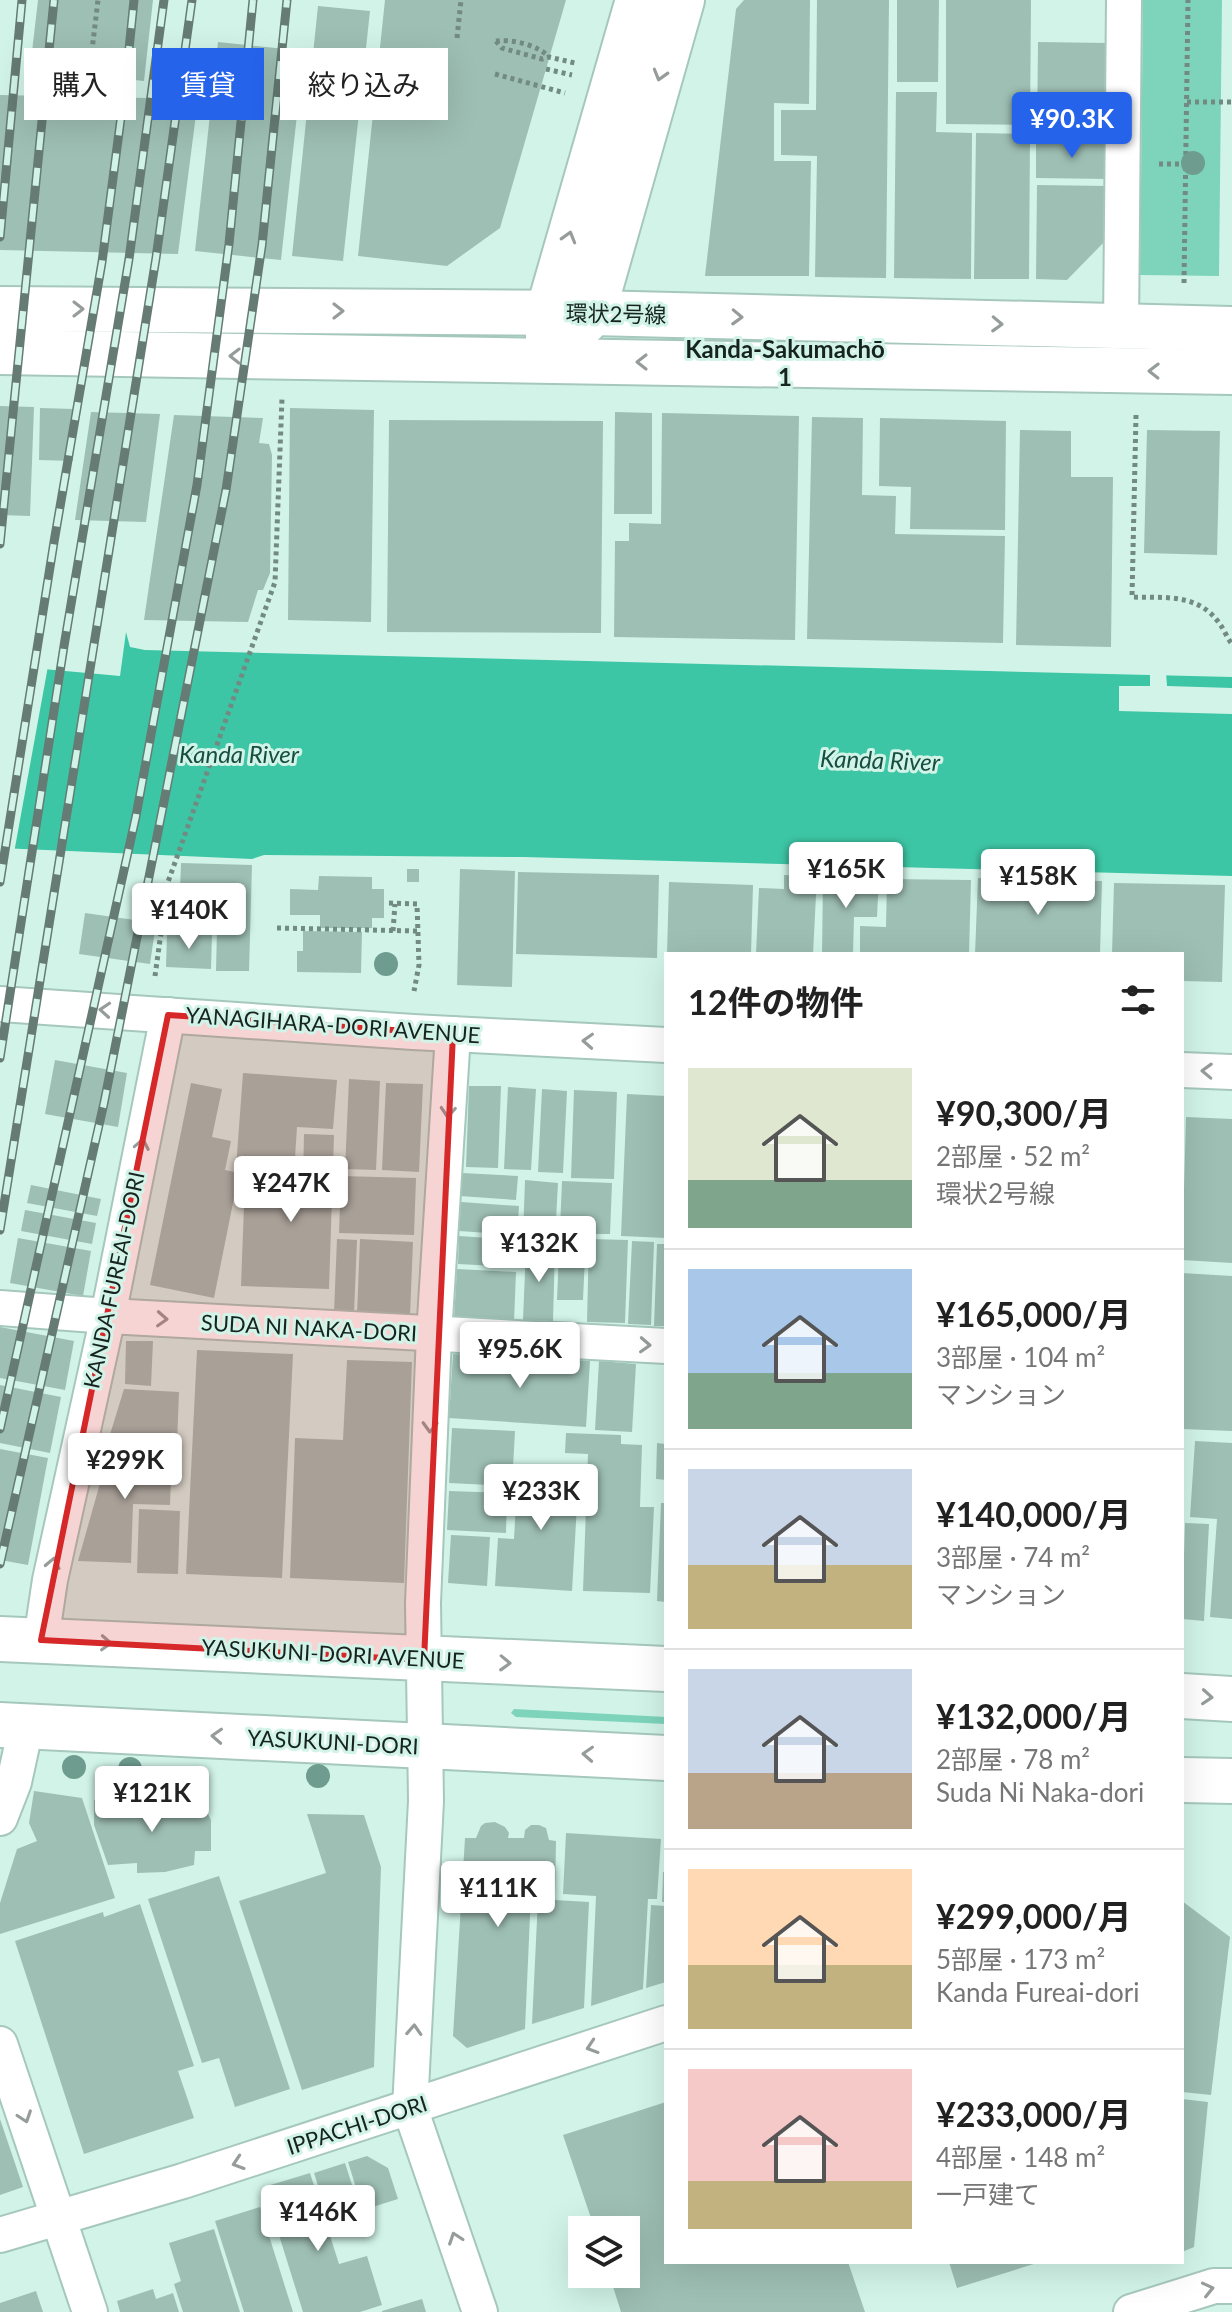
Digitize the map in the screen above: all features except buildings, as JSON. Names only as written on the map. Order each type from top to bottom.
[{"type":"street","points":[[548,361],[548,312],[638,0]]},
{"type":"street","points":[[548,361],[593,313],[682,0]]},
{"type":"street","points":[[1121,328],[1124,0]]},
{"type":"street","name":"環状2号線","points":[[0,309],[548,312],[1232,329]]},
{"type":"street","points":[[0,352],[1232,372]]},
{"type":"street","name":"YANAGIHARA-DORI AVENUE","points":[[0,1004],[664,1045]]},
{"type":"street","name":"KANDA FUREAI-DORI","points":[[20,1640],[50,1580],[108,1316],[168,1015]]},
{"type":"street","points":[[453,1034],[434,1335],[423,1603],[426,1801],[410,2108],[480,2312]]},
{"type":"street","points":[[1184,1070],[1232,1072]]},
{"type":"street","name":"SUDA NI NAKA-DORI","points":[[0,1308],[664,1346]]},
{"type":"street","name":"YASUKUNI-DORI AVENUE","points":[[20,1640],[664,1669]]},
{"type":"street","points":[[1184,1696],[1232,1699]]},
{"type":"street","points":[[0,1818],[14,1782],[13,1726]]},
{"type":"street","name":"YASUKUNI-DORI","points":[[13,1726],[664,1758]]},
{"type":"street","points":[[1184,1780],[1232,1781]]},
{"type":"street","name":"IPPACHI-DORI","points":[[0,2235],[183,2181],[664,2024]]},
{"type":"street","points":[[0,2044],[90,2312]]},
{"type":"street","points":[[1131,2312],[1214,2286],[1232,2286]]},
{"type":"path","points":[[92,48],[98,0]]},
{"type":"path","points":[[457,38],[461,0]]},
{"type":"path","points":[[1184,296],[1188,0]]},
{"type":"path","points":[[549,57],[543,50],[507,40],[496,41],[502,48],[576,64]]},
{"type":"path","points":[[546,69],[572,75]]},
{"type":"path","points":[[495,74],[566,93]]},
{"type":"path","points":[[1187,102],[1232,102]]},
{"type":"path","points":[[154,977],[168,882],[275,582],[282,398]]},
{"type":"path","points":[[1136,406],[1132,597],[1187,599],[1207,609],[1232,644]]},
{"type":"path","points":[[393,931],[392,904],[417,904],[419,965],[414,991]]},
{"type":"path","points":[[277,928],[418,931]]},
{"type":"highlighted area","points":[[168,1015],[453,1034],[424,1660],[41,1640]]},
{"type":"shaded area","points":[[1143,0],[1222,0],[1219,276],[1140,275]]},
{"type":"shaded area","points":[[514,1709],[664,1717],[664,1724],[516,1717],[511,1713]]},
{"type":"water","name":"Kanda River","points":[[126,632],[130,647],[145,650],[1232,677],[1232,876],[523,857],[264,855],[252,859],[0,848],[0,665],[120,676]]},
{"type":"pier","points":[[0,661],[48,666],[14,853],[0,852]]},
{"type":"pier","points":[[1150,672],[1166,672],[1167,686],[1232,688],[1232,714],[1119,711],[1119,686],[1150,686]]},
{"type":"railway","points":[[0,237],[22,0]]},
{"type":"railway","points":[[0,544],[54,0]]},
{"type":"railway","points":[[0,882],[102,262],[134,0]]},
{"type":"railway","points":[[0,1058],[64,646],[129,259],[164,0]]},
{"type":"railway","points":[[0,1230],[156,258],[192,0]]},
{"type":"railway","points":[[0,1429],[136,816],[197,485],[229,244],[253,0]]},
{"type":"railway","points":[[0,1564],[104,1103],[226,490],[262,245],[287,0]]},
{"type":"district","name":"Kanda-Sakumachō 1","points":[[785,364]]}]
